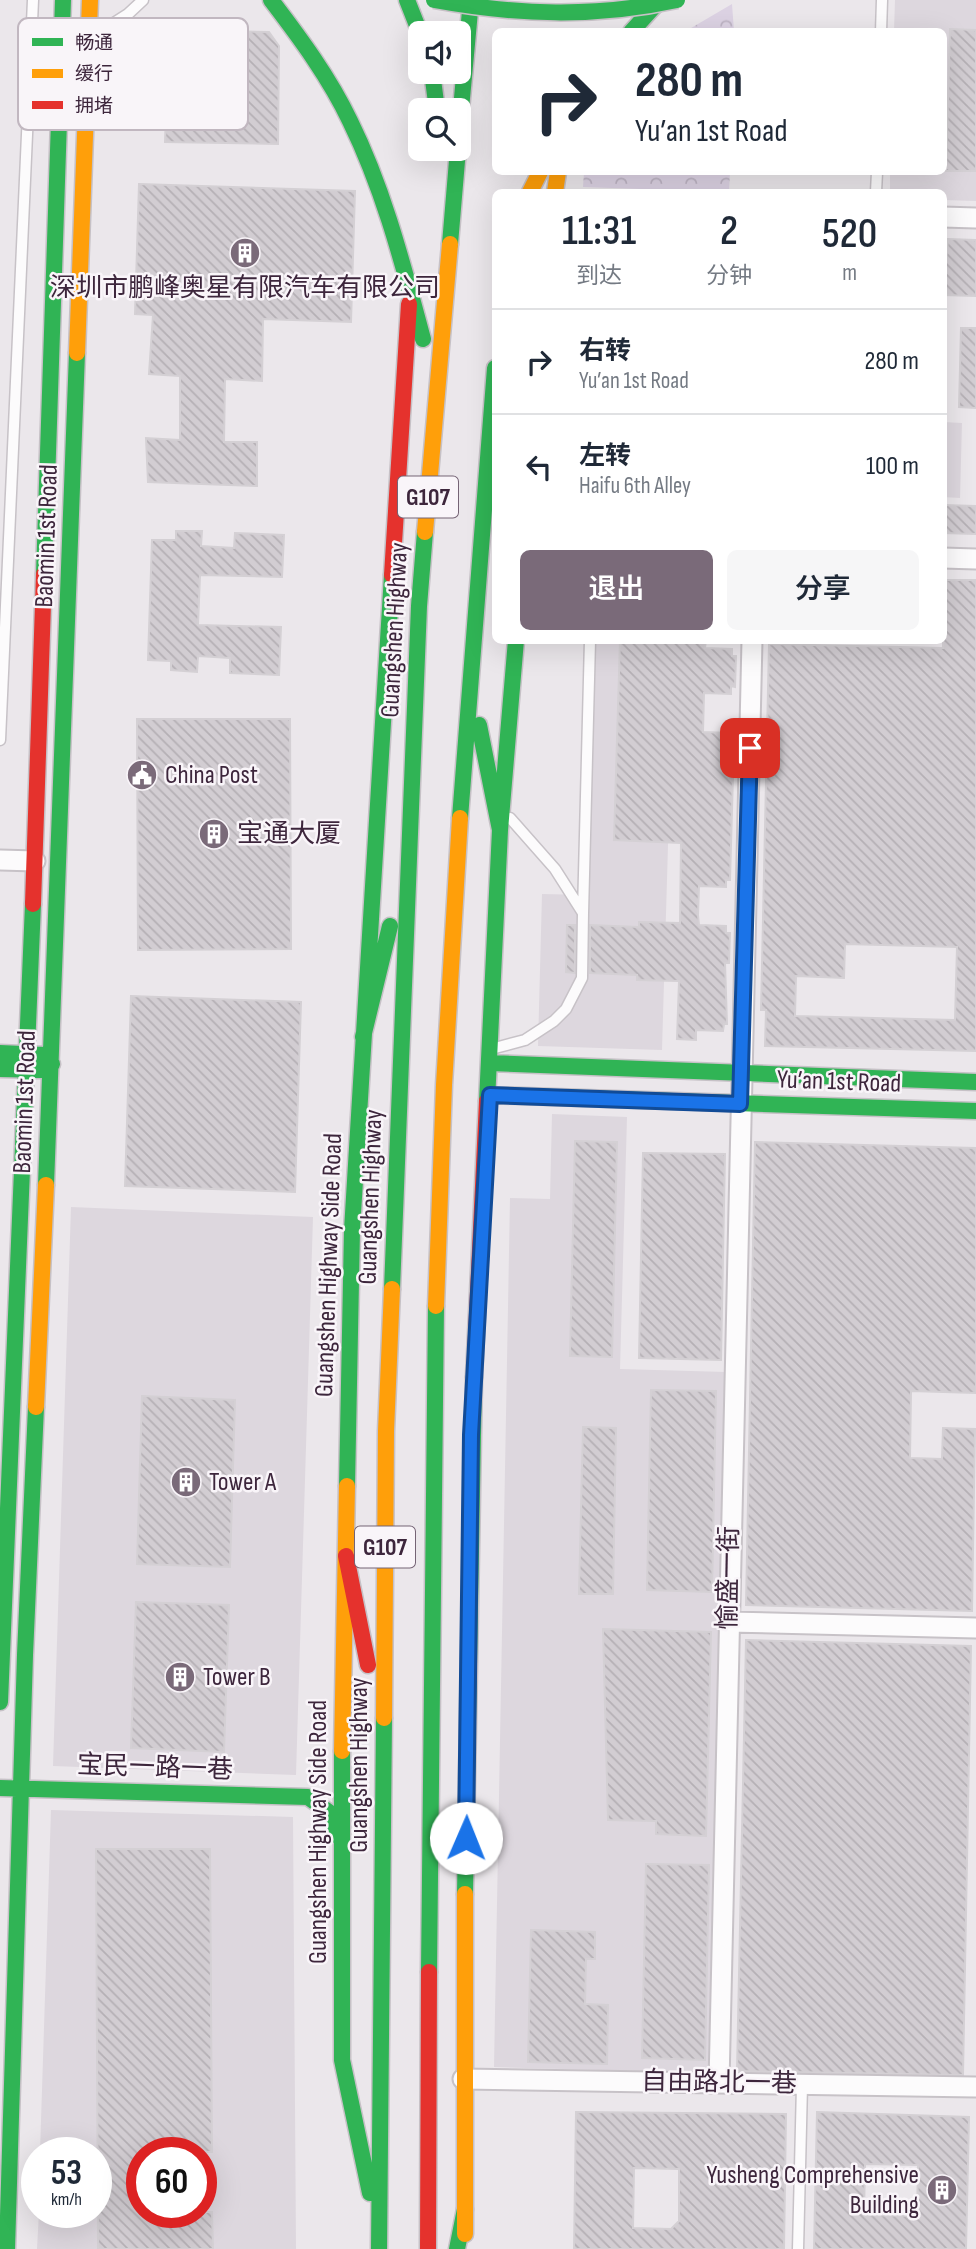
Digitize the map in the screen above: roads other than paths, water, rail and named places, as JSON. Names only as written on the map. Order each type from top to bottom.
[{"type":"main road","name":"Baomin 1st Road","points":[[62,18],[63,0]]},
{"type":"main road","name":"Baomin 1st Road","points":[[90,0],[90,18]]},
{"type":"main road","points":[[271,0],[309,53],[350,120],[379,194],[410,292]]},
{"type":"main road","points":[[407,0],[416,21]]},
{"type":"main road","points":[[434,0],[503,12],[549,13],[621,10],[677,0]]},
{"type":"main road","points":[[524,28],[527,0]]},
{"type":"main road","points":[[549,13],[595,0]]},
{"type":"main road","points":[[635,28],[660,0]]},
{"type":"main road","points":[[457,2],[458,98]]},
{"type":"main road","points":[[342,71],[379,148],[401,223],[410,292],[423,353]]},
{"type":"main road","name":"Baomin 1st Road","points":[[0,1702],[35,861],[59,130]]},
{"type":"main road","name":"Baomin 1st Road","points":[[7,2249],[21,1788],[52,1064],[86,130]]},
{"type":"main road","name":"Guangshen Highway","points":[[379,2243],[386,1432],[418,606],[457,161]]},
{"type":"main road","points":[[424,543],[423,353],[426,285]]},
{"type":"main road","name":"Guangshen Highway Side Road","points":[[379,2243],[342,2060],[340,1839],[352,1230],[410,292]]},
{"type":"main road","name":"G107","points":[[428,2249],[434,1402],[444,1086],[469,675],[492,403]]},
{"type":"main road","points":[[466,2249],[463,2080],[471,1435],[490,1095],[500,830],[516,644]]},
{"type":"main road","points":[[469,675],[500,830]]},
{"type":"main road","points":[[363,1037],[409,846]]},
{"type":"main road","points":[[0,1053],[25,1062]]},
{"type":"main road","points":[[0,1069],[44,1055],[52,1064]]},
{"type":"main road","name":"Yu’an 1st Road","points":[[491,1056],[741,1073],[976,1082]]},
{"type":"main road","name":"Yu’an 1st Road","points":[[490,1095],[976,1111]]},
{"type":"main road","points":[[345,1556],[383,1735]]},
{"type":"main road","points":[[308,1797],[329,1787],[342,1759]]},
{"type":"main road","name":"宝民一路一巷","points":[[0,1788],[308,1797]]},
{"type":"main road","points":[[308,1797],[327,1807],[334,1816],[340,1839]]},
{"type":"main road","points":[[457,2249],[465,2209]]},
{"type":"street","points":[[947,217],[976,218]]},
{"type":"street","points":[[947,558],[976,559]]},
{"type":"street","name":"愉盛一街","points":[[719,2083],[752,644]]},
{"type":"street","points":[[0,860],[35,861]]},
{"type":"street","points":[[728,1622],[976,1628]]},
{"type":"street","name":"自由路北一巷","points":[[463,2080],[976,2087]]},
{"type":"lane","points":[[32,18],[33,0]]},
{"type":"lane","points":[[122,18],[143,0]]},
{"type":"lane","points":[[881,28],[882,0]]},
{"type":"lane","points":[[0,740],[27,130]]},
{"type":"lane","points":[[491,1056],[540,1032],[566,1009],[582,978],[590,644]]},
{"type":"lane","points":[[502,811],[539,849],[583,913]]},
{"type":"lane","points":[[798,2249],[802,2085]]},
{"type":"place","name":"深圳市鹏峰奥星有限汽车有限公司","points":[[245,253]]},
{"type":"place","name":"China Post","points":[[142,775]]},
{"type":"place","name":"宝通大厦","points":[[214,834]]},
{"type":"place","name":"Tower A","points":[[186,1482]]},
{"type":"place","name":"Tower B","points":[[180,1677]]},
{"type":"place","name":"Yusheng Comprehensive Building","points":[[942,2190]]}]
